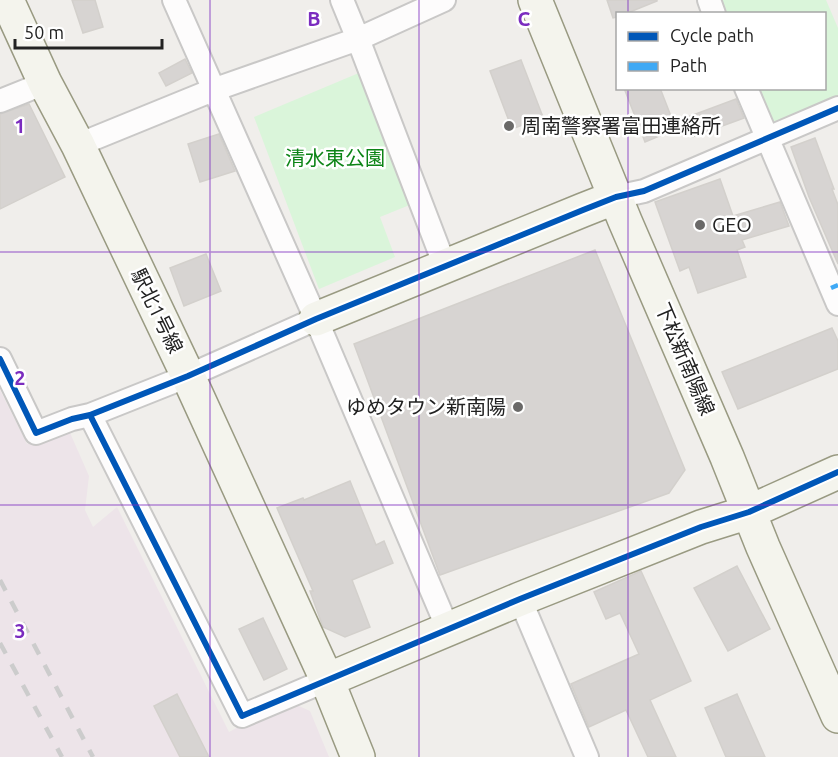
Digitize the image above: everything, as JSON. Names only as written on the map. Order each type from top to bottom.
[{"type":"street","name":"駅北1号線","points":[[7,0],[188,376],[327,680],[358,757]]},
{"type":"street","points":[[174,0],[316,319],[448,629]]},
{"type":"street","points":[[342,0],[445,266]]},
{"type":"street","points":[[78,145],[213,90],[358,39],[444,0]]},
{"type":"street","name":"下松新南陽線","points":[[536,0],[763,546],[838,716]]},
{"type":"street","points":[[0,101],[45,83]]},
{"type":"street","points":[[747,90],[838,304]]},
{"type":"street","points":[[0,359],[36,433],[72,419],[90,415],[188,376],[316,319],[616,197],[644,191],[838,108]]},
{"type":"street","points":[[90,415],[242,716],[520,599],[701,527],[749,512],[838,472]]},
{"type":"street","points":[[520,599],[587,757]]},
{"type":"shaded area","points":[[0,390],[27,444],[67,426],[89,476],[85,510],[93,527],[117,507],[229,732],[288,701],[310,711],[329,757],[0,757]]},
{"type":"green space","points":[[721,0],[826,0],[838,28],[838,101],[776,128],[759,90],[826,90],[826,12],[726,12]]},
{"type":"green space","name":"清水東公園","points":[[366,70],[417,202],[380,217],[395,257],[319,289],[254,117]]},
{"type":"building","points":[[72,0],[95,0],[103,27],[83,33]]},
{"type":"building","points":[[607,0],[657,0],[630,12],[616,12],[616,17],[613,18]]},
{"type":"building","points":[[185,59],[192,73],[166,86],[159,73]]},
{"type":"building","points":[[521,60],[543,117],[512,129],[490,71]]},
{"type":"building","points":[[625,90],[661,90],[676,129],[645,142]]},
{"type":"building","points":[[736,99],[744,118],[692,137],[685,118]]},
{"type":"building","points":[[29,104],[65,177],[0,209],[0,114]]},
{"type":"building","points":[[219,134],[235,171],[200,182],[188,144]]},
{"type":"building","points":[[815,138],[838,205],[838,264],[809,197],[791,147]]},
{"type":"building","name":"GEO","points":[[720,179],[733,216],[780,202],[789,226],[742,240],[745,247],[737,250],[746,277],[698,293],[689,267],[680,271],[655,202]]},
{"type":"building","name":"ゆめタウン新南陽","points":[[595,250],[685,470],[669,493],[440,575],[354,344]]},
{"type":"building","points":[[206,254],[221,291],[184,306],[170,268]]},
{"type":"building","points":[[832,328],[838,341],[838,369],[738,409],[722,372]]},
{"type":"building","points":[[350,481],[376,545],[384,541],[393,563],[352,580],[370,627],[345,637],[323,627],[310,591],[313,591],[277,508],[303,498],[304,500]]},
{"type":"building","points":[[737,566],[770,629],[728,651],[694,588]]},
{"type":"building","points":[[641,571],[691,681],[650,700],[676,757],[648,757],[626,710],[589,727],[571,684],[639,654],[620,613],[606,619],[594,592]]},
{"type":"building","points":[[263,618],[287,669],[264,680],[239,629]]},
{"type":"building","points":[[177,694],[209,757],[180,757],[154,706]]},
{"type":"building","points":[[737,694],[765,757],[726,757],[705,708]]},
{"type":"railway","points":[[0,580],[93,757]]},
{"type":"railway","points":[[0,643],[62,757]]},
{"type":"marked path","points":[[831,288],[838,285]]},
{"type":"cycle path","points":[[0,359],[36,433],[72,419],[90,415],[188,376],[316,319],[616,197],[644,191],[838,108]]},
{"type":"cycle path","points":[[90,415],[242,716],[520,599],[701,527],[749,512],[838,472]]},
{"type":"place","name":"周南警察署富田連絡所","points":[[509,126]]},
{"type":"place","name":"GEO","points":[[700,225]]},
{"type":"place","name":"ゆめタウン新南陽","points":[[518,407]]}]
